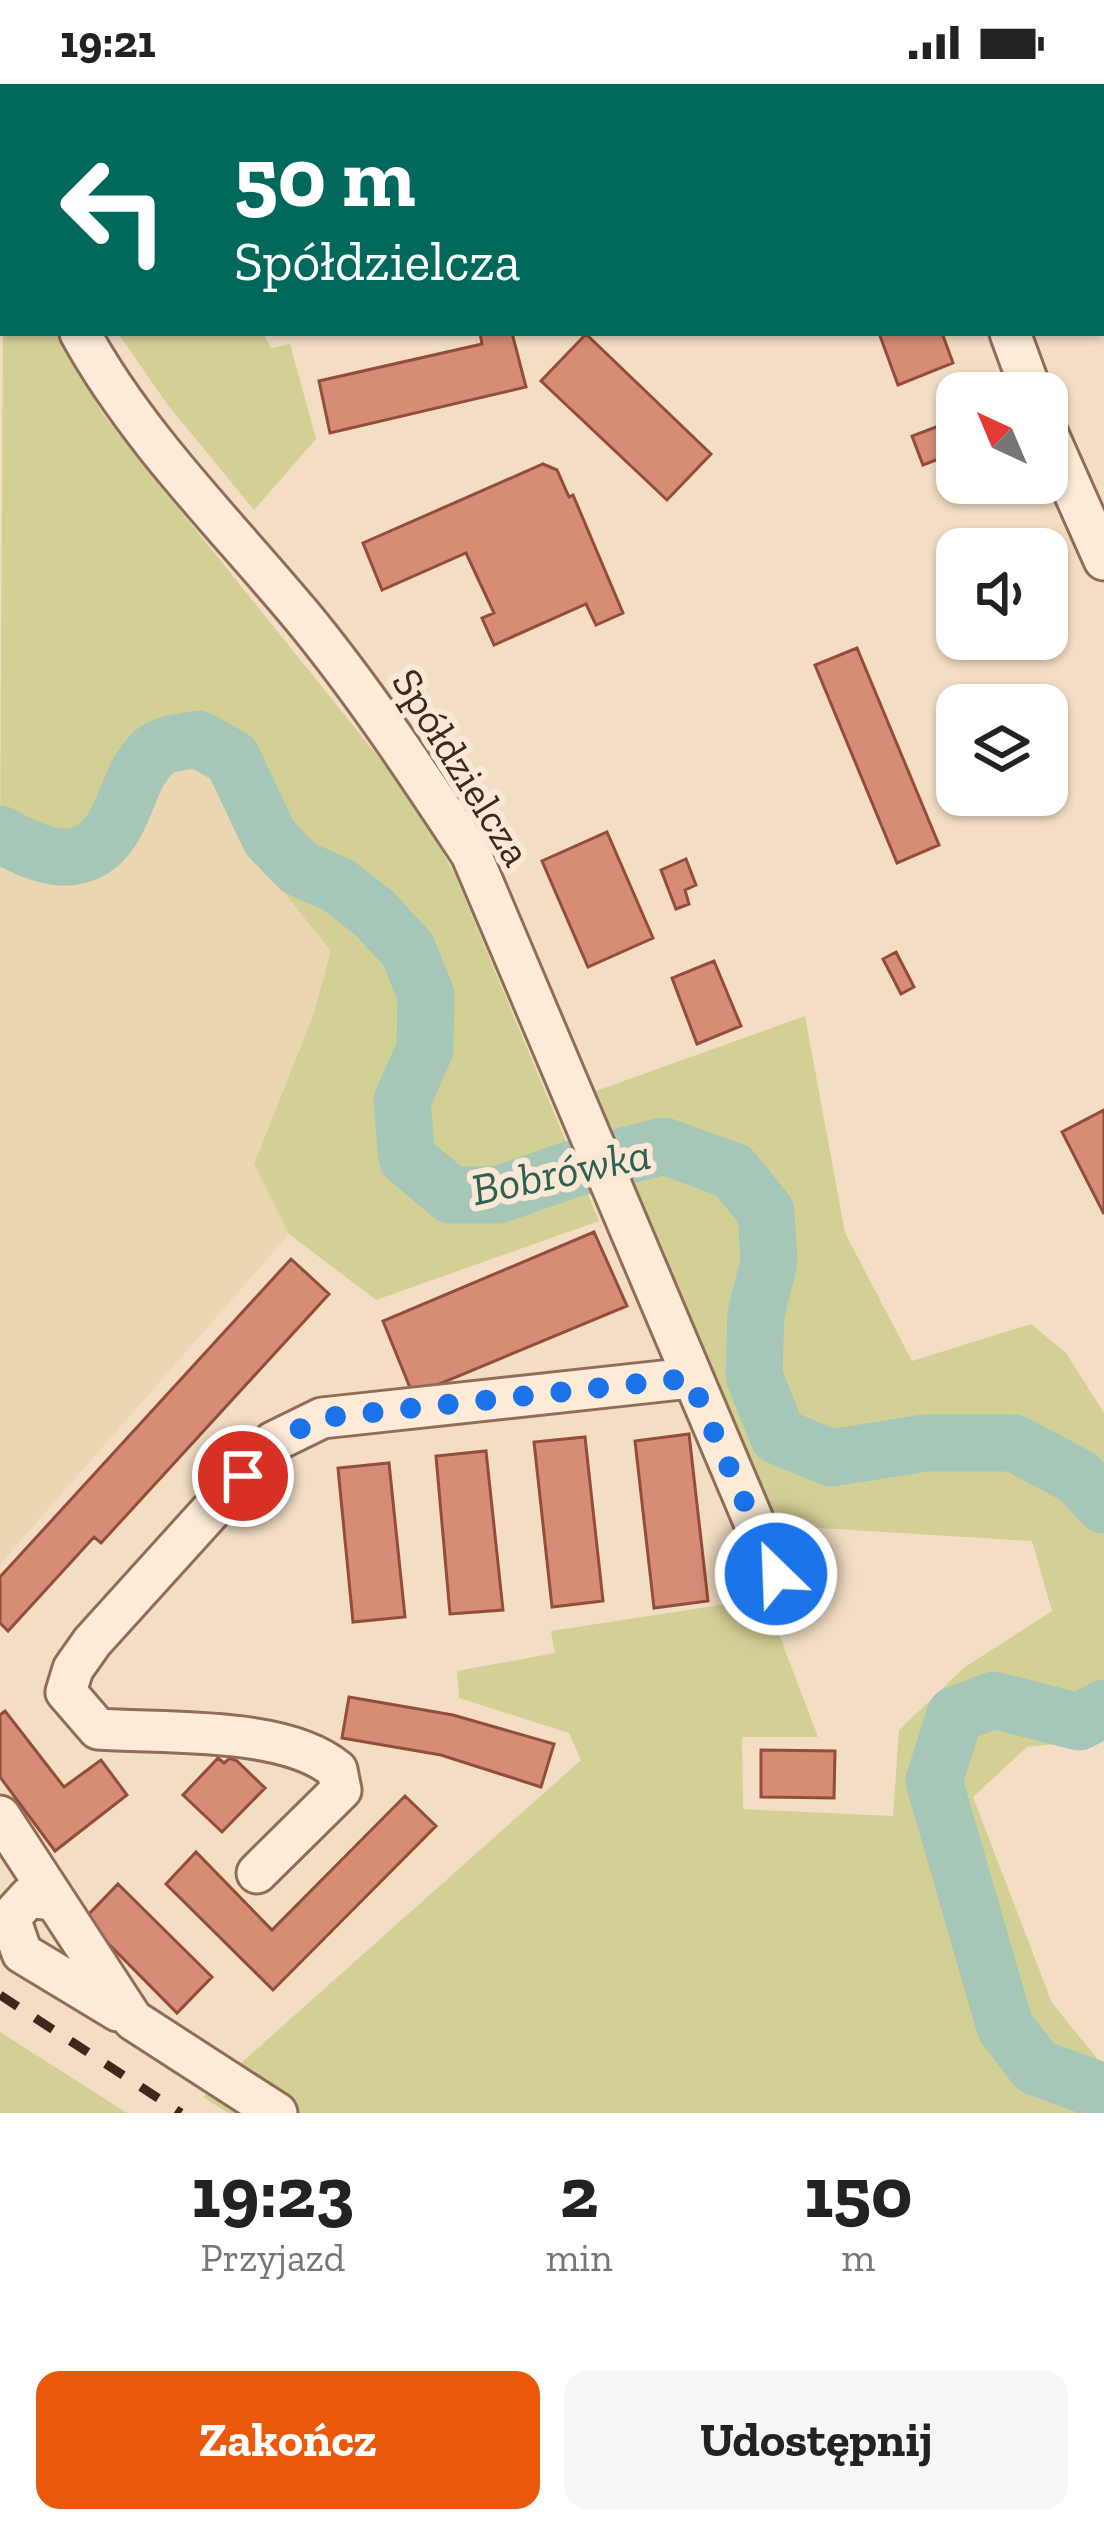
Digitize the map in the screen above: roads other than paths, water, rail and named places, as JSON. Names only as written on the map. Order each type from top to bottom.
[{"type":"street","name":"Spółdzielcza","points":[[82,336],[139,422],[304,620],[401,748],[471,854],[776,1574]]},
{"type":"street","points":[[1011,336],[1024,372]]},
{"type":"street","points":[[1068,479],[1104,560]]},
{"type":"street","points":[[257,1873],[340,1790],[337,1770],[316,1753],[273,1743],[98,1729],[66,1692],[73,1669],[92,1642],[273,1442],[322,1418],[690,1378]]},
{"type":"street","points":[[0,1816],[50,1900],[133,2020]]},
{"type":"street","points":[[50,1900],[29,1897],[10,1918],[22,1953],[278,2113]]},
{"type":"waterway","name":"Bobrówka","points":[[0,834],[45,854],[75,856],[102,842],[140,769],[158,749],[198,739],[232,758],[270,838],[299,868],[338,885],[375,914],[408,950],[426,995],[425,1049],[402,1101],[407,1158],[451,1195],[498,1195],[569,1170],[664,1146],[733,1171],[766,1212],[769,1262],[756,1314],[754,1376],[778,1436],[831,1458],[925,1443],[1014,1443],[1078,1477],[1104,1505]]},
{"type":"waterway","name":"Bobrówka","points":[[1104,1708],[1079,1722],[994,1700],[955,1715],[934,1781],[1005,2027],[1036,2067],[1104,2092]]},
{"type":"railway","points":[[0,1995],[181,2113]]}]
